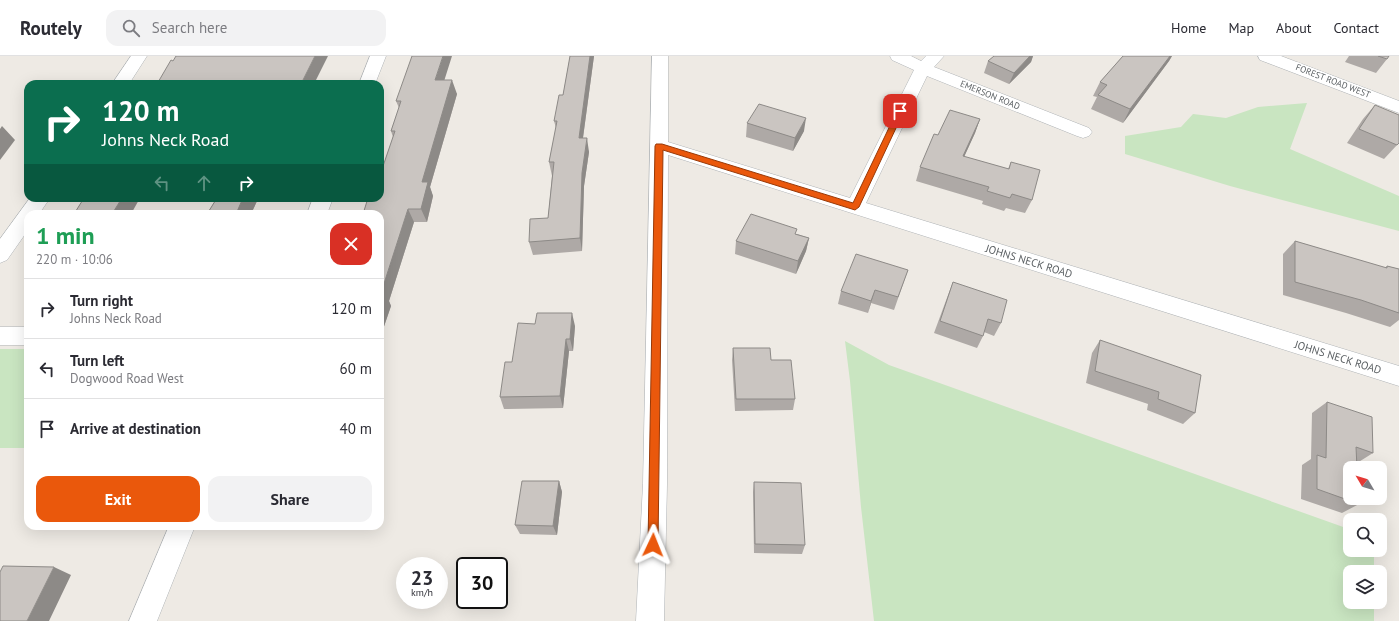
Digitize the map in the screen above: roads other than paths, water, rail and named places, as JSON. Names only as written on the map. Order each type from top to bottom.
[{"type":"street","points":[[123,80],[139,56]]},
{"type":"street","points":[[369,80],[378,56]]},
{"type":"street","points":[[650,621],[655,484],[660,56]]},
{"type":"street","name":"EMERSON ROAD","points":[[898,56],[929,62],[1083,132]]},
{"type":"street","name":"FOREST ROAD WEST","points":[[1266,56],[1399,107]]},
{"type":"street","points":[[855,207],[907,98],[929,62]]},
{"type":"street","name":"JOHNS NECK ROAD","points":[[659,146],[1399,376]]},
{"type":"street","points":[[0,255],[24,220]]},
{"type":"street","points":[[0,336],[24,336]]},
{"type":"street","points":[[143,621],[180,530]]}]
